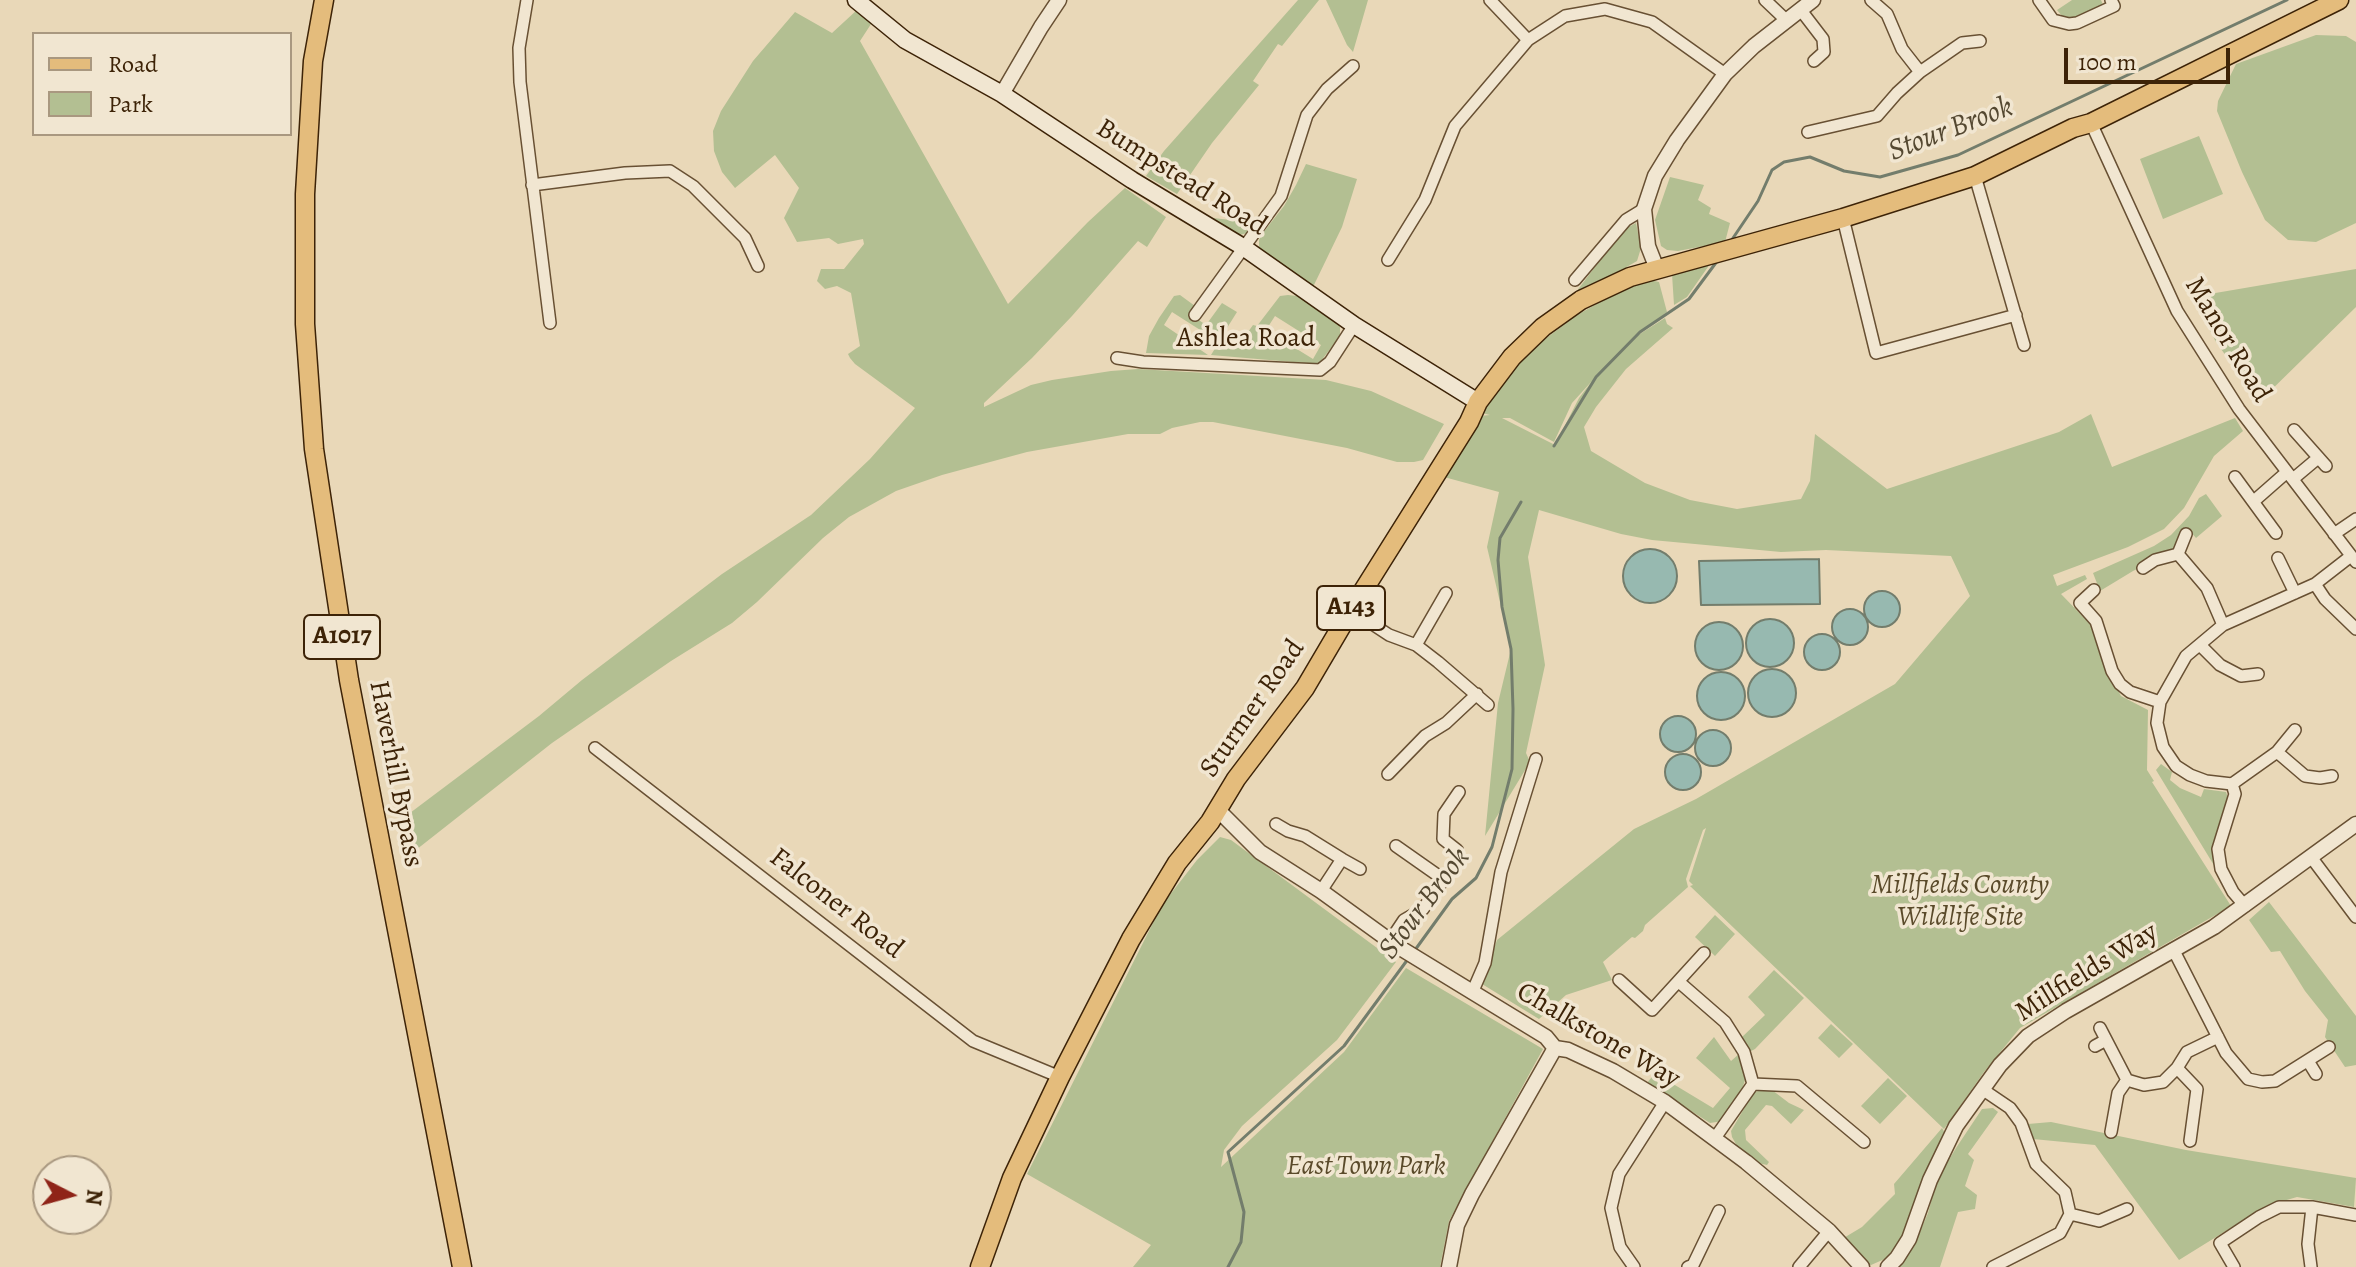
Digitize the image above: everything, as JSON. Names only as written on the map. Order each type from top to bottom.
[{"type":"main road","name":"Haverhill Bypass","points":[[324,0],[313,61],[305,194],[305,324],[314,449],[349,680],[462,1267]]},
{"type":"main road","name":"Bumpstead Road","points":[[856,0],[905,40],[1002,94],[1140,185],[1243,247],[1354,325],[1478,402]]},
{"type":"main road","name":"A143","points":[[1843,218],[1975,176],[2073,128],[2091,123],[2339,0]]},
{"type":"main road","name":"Sturmer Road","points":[[980,1267],[1012,1178],[1131,939],[1177,863],[1305,688],[1469,422],[1478,402],[1512,357],[1554,319],[1581,300],[1630,277],[1843,218]]},
{"type":"street","points":[[527,0],[519,48],[520,71],[550,323]]},
{"type":"street","points":[[1002,94],[1059,0]]},
{"type":"street","points":[[1490,0],[1528,40]]},
{"type":"street","points":[[1765,0],[1786,20]]},
{"type":"street","points":[[1657,269],[1648,246],[1644,209],[1655,176],[1725,74],[1754,46],[1813,0]]},
{"type":"street","points":[[1871,0],[1887,14],[1902,49],[1920,72]]},
{"type":"street","points":[[2039,0],[2053,20],[2069,24],[2077,23],[2112,3],[2126,0]]},
{"type":"street","points":[[1388,260],[1425,200],[1455,126],[1528,40],[1565,16],[1605,9],[1652,22],[1725,74]]},
{"type":"street","points":[[1800,9],[1823,39],[1824,52],[1814,61]]},
{"type":"street","points":[[1808,132],[1877,116],[1920,72],[1962,43],[1980,41]]},
{"type":"street","points":[[1195,315],[1281,196],[1307,115],[1327,89],[1353,66]]},
{"type":"street","name":"Manor Road","points":[[2091,123],[2177,311],[2239,409],[2354,559]]},
{"type":"street","points":[[532,185],[625,173],[670,171],[693,186],[745,238],[758,266]]},
{"type":"street","points":[[1975,176],[2024,345]]},
{"type":"street","points":[[1575,280],[1626,220],[1644,209]]},
{"type":"street","points":[[1843,218],[1876,353],[2016,315]]},
{"type":"street","name":"Ashlea Road","points":[[1117,358],[1143,362],[1320,370],[1330,362],[1354,325]]},
{"type":"street","points":[[2254,501],[2290,475],[2322,462],[2294,430]]},
{"type":"street","points":[[2235,477],[2276,533]]},
{"type":"street","points":[[2334,534],[2356,519]]},
{"type":"street","points":[[2178,554],[2186,534]]},
{"type":"street","points":[[2143,568],[2155,560],[2178,554]]},
{"type":"street","points":[[2178,554],[2207,588],[2223,625]]},
{"type":"street","points":[[2278,558],[2295,593]]},
{"type":"street","points":[[2295,730],[2277,752],[2232,784],[2206,781],[2176,766],[2163,747],[2157,723],[2160,702],[2186,656],[2223,625],[2315,584],[2354,559]]},
{"type":"street","points":[[2315,584],[2325,599],[2356,629]]},
{"type":"street","points":[[2094,590],[2080,603],[2096,621],[2112,671],[2130,692],[2160,702]]},
{"type":"street","points":[[1416,645],[1446,593]]},
{"type":"street","points":[[1351,610],[1389,635],[1416,645],[1488,705]]},
{"type":"street","points":[[2200,645],[2220,665],[2241,676],[2258,674]]},
{"type":"street","points":[[1388,774],[1425,736],[1446,723],[1477,694]]},
{"type":"street","name":"Falconer Road","points":[[595,748],[973,1041],[1060,1077]]},
{"type":"street","points":[[2277,752],[2305,776],[2332,776]]},
{"type":"street","points":[[1472,993],[1485,963],[1501,872],[1536,759]]},
{"type":"street","points":[[2232,784],[2235,794],[2218,849],[2221,869],[2233,892],[2245,906]]},
{"type":"street","points":[[1394,944],[1404,920],[1423,909],[1458,859],[1457,850],[1443,839],[1444,814],[1459,792]]},
{"type":"street","name":"Chalkstone Way","points":[[1218,810],[1260,852],[1394,944],[1546,1037],[1555,1048],[1568,1050],[1613,1071],[1665,1102],[1715,1138],[1829,1231],[1862,1267]]},
{"type":"street","points":[[1276,824],[1305,836],[1360,869]]},
{"type":"street","name":"Millfields Way","points":[[1888,1267],[1909,1239],[1930,1180],[1956,1126],[2000,1065],[2028,1036],[2214,927],[2356,824]]},
{"type":"street","points":[[1396,846],[1443,879]]},
{"type":"street","points":[[2311,857],[2356,917]]},
{"type":"street","points":[[1321,891],[1342,859]]},
{"type":"street","points":[[2173,949],[2226,1053],[2248,1079],[2275,1081],[2329,1047]]},
{"type":"street","points":[[1619,980],[1652,1010],[1704,953]]},
{"type":"street","points":[[1679,982],[1725,1022],[1744,1052],[1753,1084]]},
{"type":"street","points":[[2100,1028],[2100,1043],[2127,1080],[2144,1085],[2163,1082],[2187,1052],[2218,1037]]},
{"type":"street","points":[[1449,1267],[1457,1225],[1472,1194],[1555,1048]]},
{"type":"street","points":[[2308,1061],[2316,1074]]},
{"type":"street","points":[[2177,1068],[2197,1089],[2190,1141]]},
{"type":"street","points":[[2111,1132],[2118,1093],[2127,1080]]},
{"type":"street","points":[[1715,1138],[1753,1084]]},
{"type":"street","points":[[1753,1084],[1797,1086],[1864,1142]]},
{"type":"street","points":[[1982,1089],[2010,1108],[2021,1123],[2036,1164],[2065,1192],[2070,1214],[2060,1233],[1993,1267]]},
{"type":"street","points":[[1634,1267],[1620,1247],[1611,1208],[1619,1174],[1665,1102]]},
{"type":"street","points":[[2234,1267],[2220,1243],[2279,1207],[2312,1207],[2356,1215]]},
{"type":"street","points":[[2311,1267],[2308,1244],[2312,1207]]},
{"type":"street","points":[[2070,1214],[2099,1221],[2127,1209]]},
{"type":"street","points":[[1688,1267],[1693,1265],[1719,1211]]},
{"type":"street","points":[[1799,1267],[1829,1231]]},
{"type":"green space","points":[[1298,0],[1319,0],[1282,46],[1278,44],[1253,81],[1259,85],[1212,143],[1177,194],[1146,176],[1164,151]]},
{"type":"green space","points":[[1326,0],[1368,0],[1353,52],[1347,45]]},
{"type":"green space","points":[[2072,0],[2101,0],[2103,5],[2076,18],[2063,17],[2057,10]]},
{"type":"green space","points":[[857,10],[873,21],[860,41],[1008,304],[1125,188],[1166,217],[1147,247],[1138,241],[1072,316],[984,403],[984,407],[1031,385],[1138,369],[1326,380],[1371,391],[1444,424],[1423,460],[1414,462],[1397,462],[1347,448],[1200,422],[1160,434],[1128,434],[1027,452],[896,491],[849,517],[732,623],[552,743],[407,857],[402,819],[722,574],[811,515],[870,459],[915,408],[850,358],[848,354],[860,346],[851,293],[837,286],[825,289],[817,281],[821,269],[844,269],[864,244],[863,239],[838,244],[829,238],[797,242],[784,218],[799,188],[775,155],[735,188],[722,172],[714,151],[713,131],[721,111],[753,61],[795,12],[832,33]]},
{"type":"green space","points":[[2316,35],[2346,36],[2356,42],[2356,223],[2316,242],[2288,240],[2265,220],[2217,111],[2218,101],[2236,64]]},
{"type":"green space","points":[[2199,136],[2223,194],[2163,219],[2140,159]]},
{"type":"green space","points":[[1306,164],[1357,179],[1342,227],[1313,287],[1259,248],[1262,234],[1284,206]]},
{"type":"green space","points":[[1670,177],[1704,185],[1698,200],[1711,208],[1709,214],[1730,223],[1725,242],[1678,251],[1661,246],[1655,220]]},
{"type":"green space","points":[[1213,218],[1258,223],[1252,232],[1239,235]]},
{"type":"green space","points":[[1636,223],[1641,248],[1637,261],[1578,295],[1576,292],[1623,230]]},
{"type":"green space","points":[[1710,264],[1687,297],[1674,305],[1672,274]]},
{"type":"green space","points":[[2356,269],[2356,307],[2259,402],[2216,342],[2192,297]]},
{"type":"green space","name":"Millfields County Wildlife Site","points":[[1650,280],[1659,282],[1667,312],[1632,339],[1665,318],[1673,328],[1626,369],[1596,407],[1584,427],[1591,451],[1645,483],[1690,500],[1737,509],[1801,499],[1810,481],[1815,434],[1887,489],[2059,432],[2091,414],[2112,467],[2235,418],[2243,431],[2214,456],[2184,508],[2164,529],[2128,547],[2053,575],[2057,586],[2085,575],[2087,579],[2061,594],[2093,627],[2108,671],[2121,696],[2148,710],[2147,770],[2152,782],[2231,906],[2020,1028],[1944,1129],[1690,886],[1693,885],[1689,881],[1706,828],[1686,879],[1688,887],[1645,925],[1643,931],[1603,962],[1612,980],[1566,995],[1539,1019],[1482,984],[1497,940],[1634,829],[1696,799],[1895,684],[1970,596],[1951,556],[1826,550],[1781,552],[1652,540],[1539,510],[1528,557],[1545,665],[1526,753],[1530,762],[1485,836],[1498,703],[1511,649],[1487,547],[1499,492],[1444,477],[1480,416],[1490,415],[1482,413],[1490,399],[1518,365],[1577,315],[1622,290]],"holes":[[[1592,381],[1579,398],[1555,445],[1502,418],[1510,418],[1554,442],[1572,403]]]},
{"type":"green space","points":[[1180,295],[1195,306],[1190,314],[1206,325],[1222,303],[1237,312],[1222,336],[1238,346],[1280,296],[1288,295],[1297,296],[1337,322],[1340,336],[1316,364],[1211,355],[1219,342],[1172,312],[1164,325],[1208,355],[1146,353],[1149,336],[1174,296]],"holes":[[[1275,316],[1321,345],[1313,359],[1266,330]]]},
{"type":"green space","points":[[2206,494],[2222,516],[2196,538],[2184,529],[2175,550],[2100,591],[2093,573],[2154,546],[2171,535],[2189,516],[2199,498]]},
{"type":"green space","points":[[2161,764],[2172,772],[2170,780],[2180,788],[2201,797],[2204,789],[2226,792],[2228,798],[2215,867],[2156,770]]},
{"type":"green space","name":"East Town Park","points":[[1220,837],[1231,840],[1396,962],[1337,1040],[1242,1126],[1224,1150],[1221,1167],[1344,1052],[1406,968],[1543,1049],[1449,1221],[1440,1267],[1133,1267],[1151,1245],[1027,1174],[1162,905],[1197,860]]},
{"type":"green space","points":[[2269,902],[2356,1016],[2356,1065],[2345,1067],[2325,1037],[2328,1020],[2280,951],[2271,952],[2249,920]]},
{"type":"green space","points":[[1715,915],[1735,934],[1715,956],[1695,937]]},
{"type":"green space","points":[[1774,970],[1804,998],[1749,1052],[1741,1038],[1765,1015],[1748,997]]},
{"type":"green space","points":[[1831,1024],[1853,1044],[1839,1058],[1818,1038]]},
{"type":"green space","points":[[1714,1037],[1731,1061],[1739,1054],[1745,1080],[1739,1099],[1723,1121],[1710,1123],[1647,1083],[1655,1073],[1713,1108],[1730,1088],[1696,1058]]},
{"type":"green space","points":[[1888,1078],[1907,1096],[1880,1124],[1861,1106]]},
{"type":"green space","points":[[1762,1090],[1772,1090],[1804,1110],[1791,1124],[1772,1106],[1766,1105],[1745,1130],[1746,1140],[1769,1162],[1767,1165],[1758,1163],[1737,1146],[1731,1131],[1752,1095]]},
{"type":"green space","points":[[1993,1108],[1998,1112],[1968,1154],[1974,1160],[1965,1186],[1977,1195],[1975,1209],[1958,1212],[1940,1267],[1895,1267],[1916,1241],[1937,1180],[1956,1148],[1982,1109]]},
{"type":"green space","points":[[2051,1122],[2186,1150],[2356,1178],[2354,1207],[2297,1197],[2266,1206],[2179,1260],[2095,1145],[2033,1139],[2028,1124]]},
{"type":"green space","points":[[1942,1128],[1945,1133],[1904,1234],[1887,1258],[1871,1265],[1862,1260],[1842,1239],[1862,1227],[1895,1194],[1894,1184]]},
{"type":"water","points":[[1650,549],[1669,557],[1677,576],[1669,595],[1650,603],[1631,595],[1623,576],[1631,557]]},
{"type":"water","points":[[1819,559],[1820,604],[1701,605],[1699,561]]},
{"type":"water","points":[[1882,591],[1894,597],[1900,609],[1894,621],[1882,627],[1870,621],[1864,609],[1870,597]]},
{"type":"water","points":[[1850,609],[1862,615],[1868,627],[1862,639],[1850,645],[1838,639],[1832,627],[1838,615]]},
{"type":"water","points":[[1770,619],[1787,626],[1794,643],[1787,660],[1770,667],[1753,660],[1746,643],[1753,626]]},
{"type":"water","points":[[1719,622],[1736,629],[1743,646],[1736,663],[1719,670],[1702,663],[1695,646],[1702,629]]},
{"type":"water","points":[[1822,634],[1835,639],[1840,652],[1835,665],[1822,670],[1809,665],[1804,652],[1809,639]]},
{"type":"water","points":[[1772,669],[1789,676],[1796,693],[1789,710],[1772,717],[1755,710],[1748,693],[1755,676]]},
{"type":"water","points":[[1721,672],[1738,679],[1745,696],[1738,713],[1721,720],[1704,713],[1697,696],[1704,679]]},
{"type":"water","points":[[1678,716],[1691,721],[1696,734],[1691,747],[1678,752],[1665,747],[1660,734],[1665,721]]},
{"type":"water","points":[[1713,730],[1726,735],[1731,748],[1726,761],[1713,766],[1700,761],[1695,748],[1700,735]]},
{"type":"water","points":[[1683,754],[1696,759],[1701,772],[1696,785],[1683,790],[1670,785],[1665,772],[1670,759]]},
{"type":"waterway","name":"Stour Brook","points":[[1731,241],[1758,201],[1772,170],[1784,162],[1810,157],[1844,171],[1880,177],[1958,155],[2287,0]]},
{"type":"waterway","name":"Stour Brook","points":[[1554,446],[1596,377],[1640,332],[1689,299],[1718,260]]},
{"type":"waterway","name":"Stour Brook","points":[[1415,950],[1452,899],[1476,878],[1492,847],[1512,769],[1511,649],[1502,607],[1498,560],[1500,538],[1521,502]]},
{"type":"waterway","name":"Stour Brook","points":[[1228,1267],[1241,1242],[1244,1212],[1228,1152],[1344,1046],[1408,959]]}]
